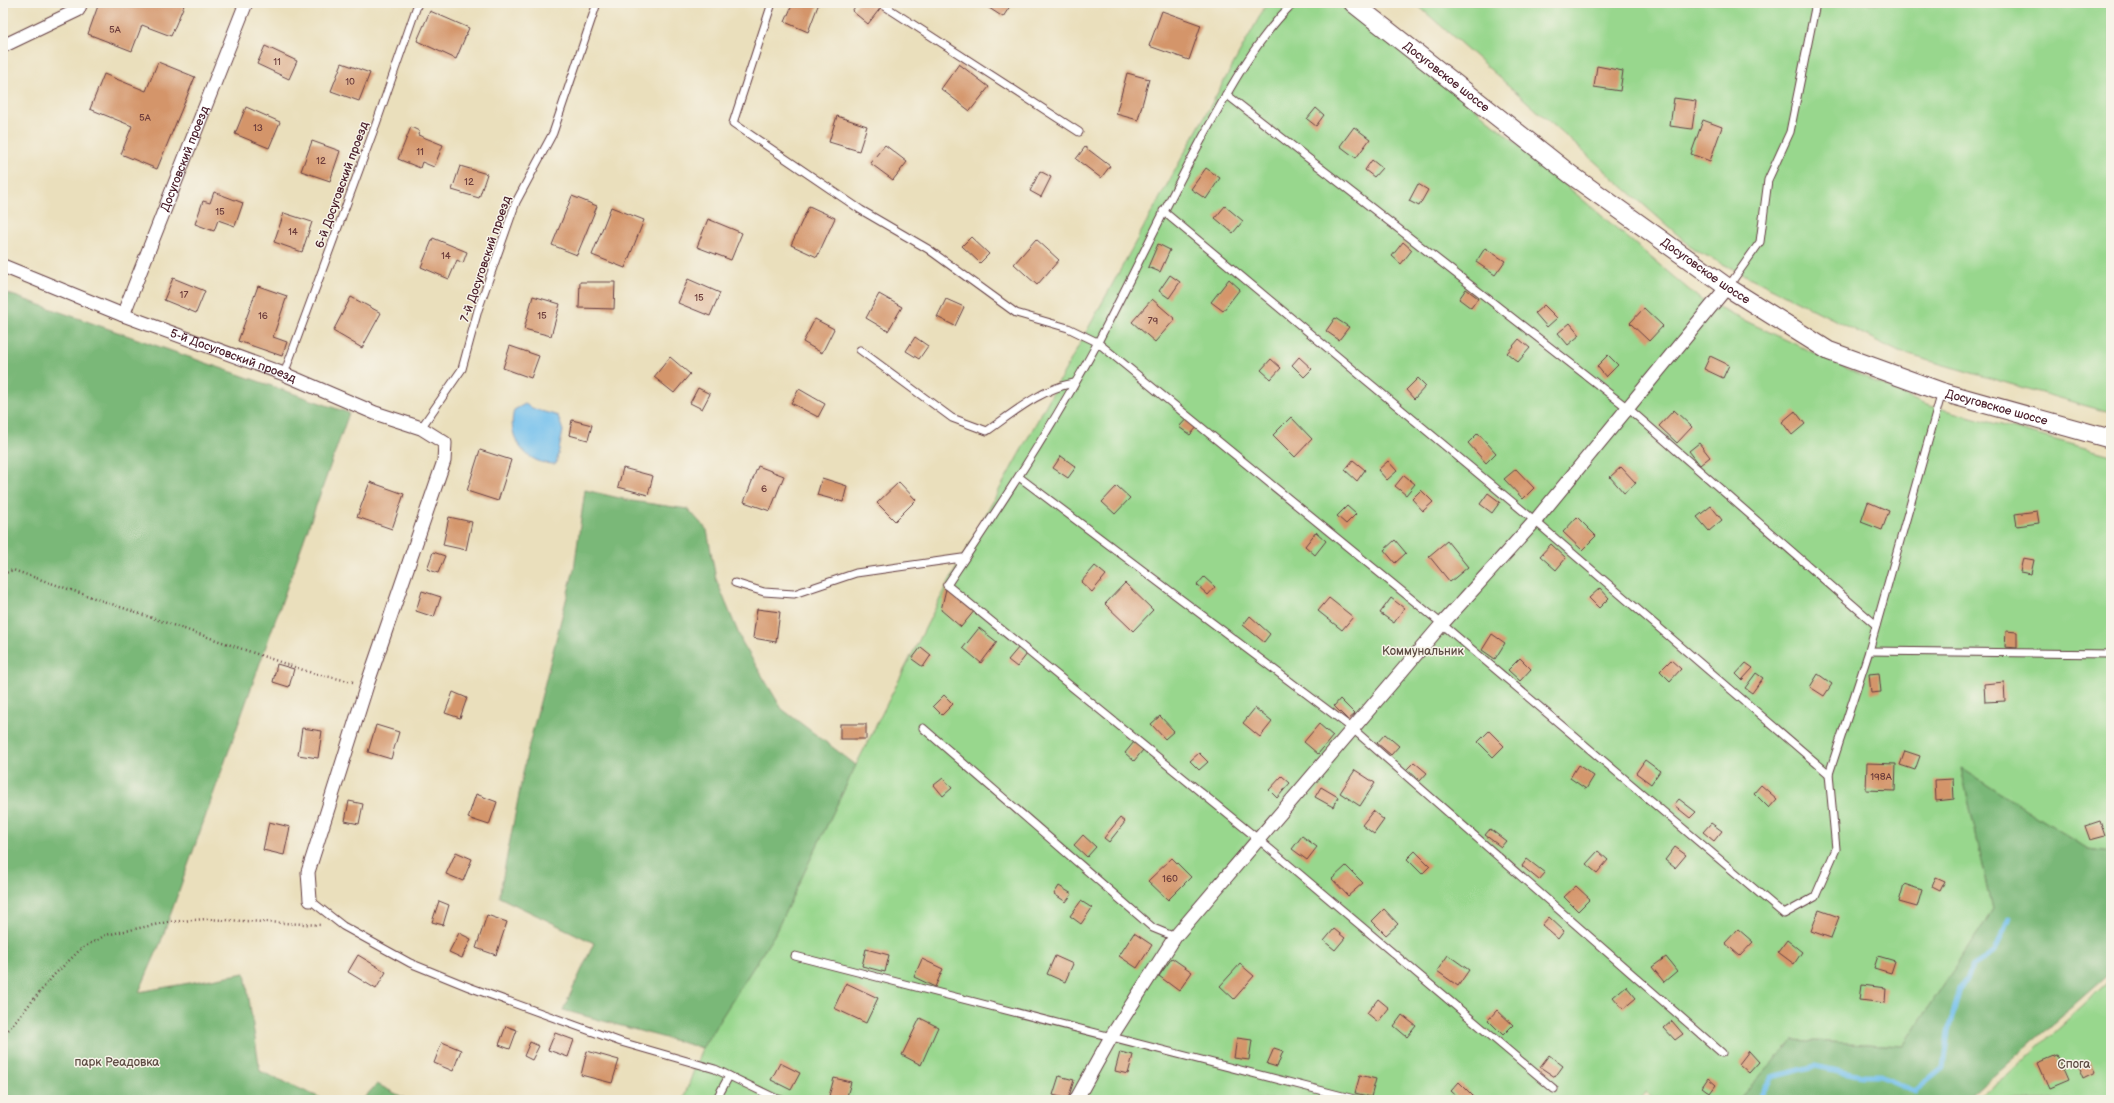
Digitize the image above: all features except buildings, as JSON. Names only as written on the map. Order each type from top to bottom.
[{"type":"main road","name":"Досуговское шоссе","points":[[1353,3],[1570,174],[1728,287],[1829,351],[1942,392],[2111,439]]},
{"type":"street","points":[[3,46],[78,10],[81,3]]},
{"type":"street","name":"Досуговский проезд","points":[[122,315],[246,3]]},
{"type":"street","name":"5-й Досуговский проезд","points":[[3,266],[122,315],[284,374],[375,413],[421,428],[445,443],[444,461],[367,685]]},
{"type":"street","points":[[1076,1100],[1111,1037],[1175,937],[1442,624],[1535,521],[1629,409],[1728,287]]},
{"type":"street","points":[[310,900],[308,872],[367,685]]},
{"type":"lane","name":"6-й Досуговский проезд","points":[[284,374],[376,124],[418,3]]},
{"type":"lane","name":"7-й Досуговский проезд","points":[[421,428],[462,369],[478,310],[516,202],[553,133],[597,3]]},
{"type":"lane","points":[[772,3],[733,123],[861,210],[928,249],[1016,313],[1068,328],[1097,342],[1442,624],[1784,914],[1815,897],[1836,849],[1829,774],[1876,624],[1942,392]]},
{"type":"lane","points":[[880,3],[1079,132]]},
{"type":"lane","points":[[947,586],[1019,477],[1074,383],[1097,342],[1163,211],[1226,94],[1276,20],[1293,3]]},
{"type":"lane","points":[[1728,287],[1760,242],[1768,180],[1790,132],[1816,3]]},
{"type":"lane","points":[[1226,94],[1629,409],[1876,624]]},
{"type":"lane","points":[[1163,211],[1535,521],[1829,774]]},
{"type":"lane","points":[[860,350],[952,418],[987,431],[1045,392],[1057,386],[1074,383]]},
{"type":"lane","points":[[1019,477],[1353,729],[1722,1053]]},
{"type":"lane","points":[[735,583],[764,592],[794,594],[856,573],[962,558],[947,586]]},
{"type":"lane","points":[[947,586],[1258,839],[1554,1089]]},
{"type":"lane","points":[[1868,651],[2111,654]]},
{"type":"lane","points":[[923,728],[1153,928],[1175,937]]},
{"type":"lane","points":[[310,900],[343,926],[410,963],[469,987],[621,1042],[715,1069],[782,1100]]},
{"type":"lane","points":[[795,956],[1358,1100]]},
{"type":"lane","points":[[716,1100],[728,1076]]},
{"type":"path","points":[[3,574],[13,570],[312,673],[367,685]]},
{"type":"path","points":[[3,1036],[54,975],[82,948],[106,935],[168,922],[206,919],[343,926]]},
{"type":"green space","name":"Коммунальник","points":[[1267,3],[1351,3],[1701,300],[1923,404],[2111,455],[2111,852],[2088,849],[1961,768],[1993,910],[1903,1046],[1793,1040],[1738,1100],[1656,1100],[1646,1092],[1638,1100],[683,1100],[702,1048],[774,935],[856,765],[947,585]]},
{"type":"green space","points":[[1415,3],[2111,3],[2111,413],[1899,352],[1695,250]]},
{"type":"green space","name":"парк Реадовка","points":[[3,292],[349,413],[160,944],[139,992],[245,973],[260,1071],[325,1100],[3,1100]]},
{"type":"green space","points":[[585,490],[632,501],[688,509],[707,530],[716,579],[742,642],[782,709],[856,765],[774,935],[702,1048],[563,1010],[594,943],[499,897],[527,753],[574,569]]},
{"type":"green space","points":[[1961,768],[2088,849],[2111,852],[2111,972],[1966,1100],[1738,1100],[1793,1040],[1903,1046],[1993,910]]},
{"type":"green space","name":"Спога","points":[[2111,979],[2111,1100],[1975,1100],[2008,1075]]},
{"type":"green space","points":[[377,1084],[408,1100],[362,1100]]},
{"type":"water","points":[[525,404],[537,410],[558,416],[563,431],[556,464],[545,463],[527,455],[516,440],[512,420],[514,410]]},
{"type":"waterway","points":[[1758,1100],[1772,1077],[1815,1066],[1862,1076],[1880,1076],[1915,1091],[1943,1068],[1948,1032],[1960,989],[1973,966],[1995,952],[2009,918]]}]
